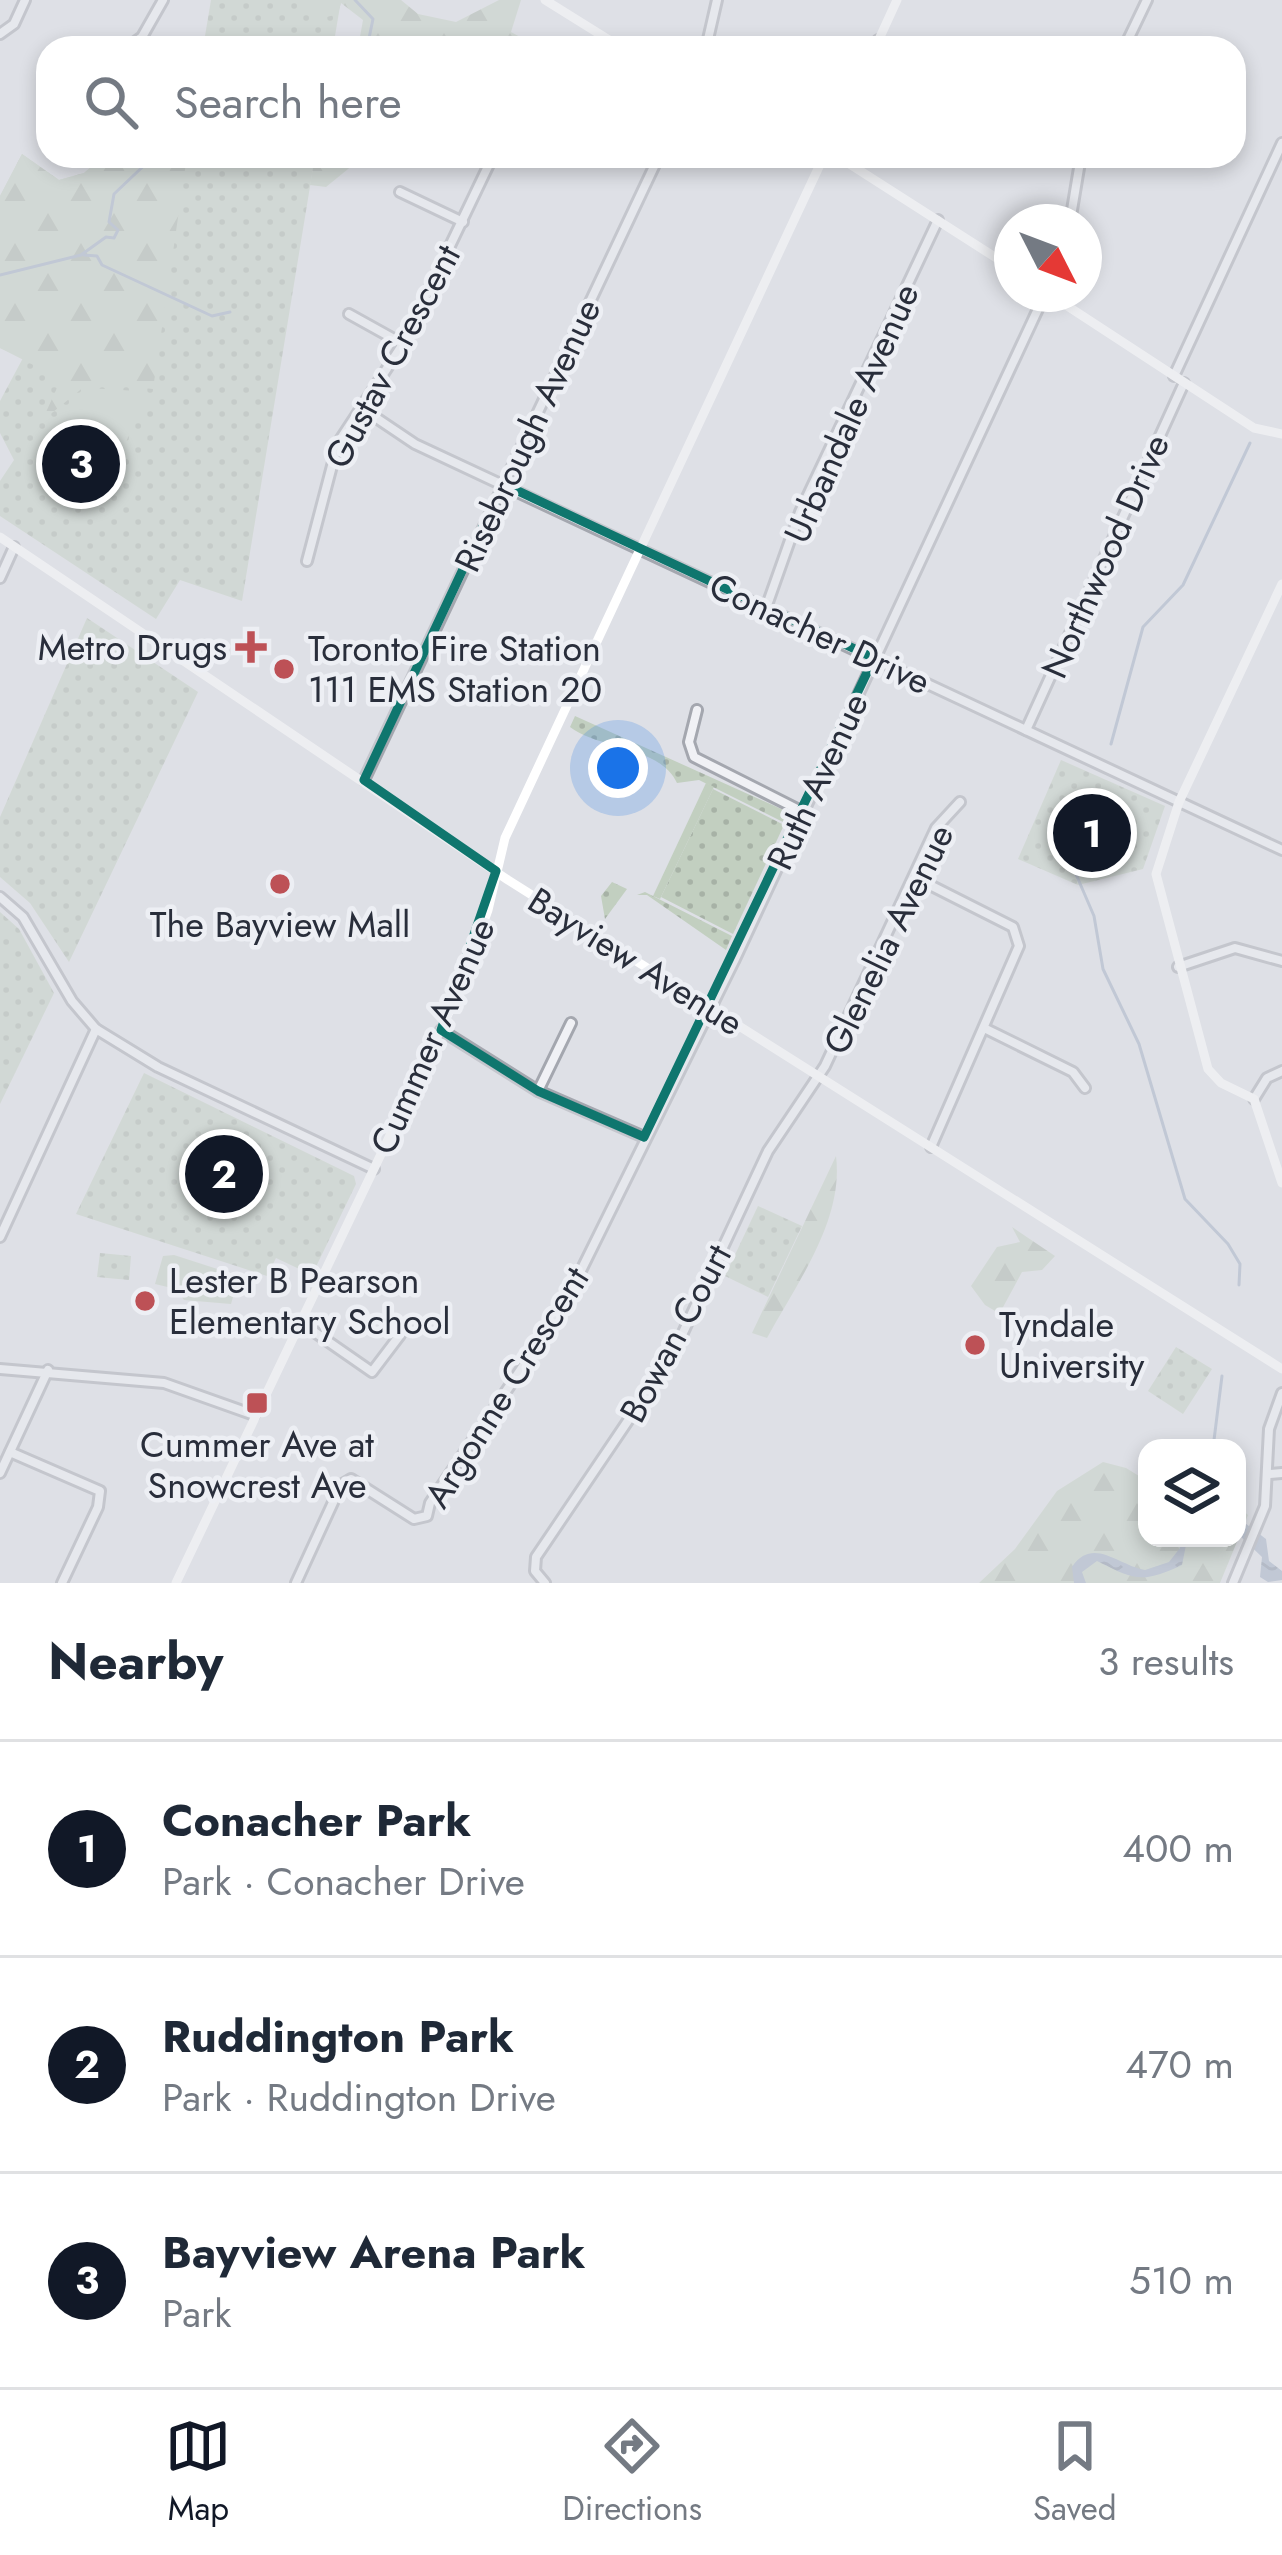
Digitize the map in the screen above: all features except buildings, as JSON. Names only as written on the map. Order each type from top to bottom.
[{"type":"street","points":[[0,34],[14,24],[25,0]]},
{"type":"street","points":[[143,36],[163,0]]},
{"type":"street","points":[[545,0],[594,36]]},
{"type":"street","points":[[709,36],[717,0]]},
{"type":"street","points":[[881,36],[897,0]]},
{"type":"street","points":[[1130,36],[1147,0]]},
{"type":"street","name":"Northwood Drive","points":[[1026,730],[1282,143]]},
{"type":"street","name":"Gustav Crescent","points":[[307,561],[338,443],[404,344],[488,168]]},
{"type":"street","name":"Risebrough Avenue","points":[[364,780],[653,168]]},
{"type":"street","name":"Cummer Avenue","points":[[176,1583],[441,1030],[484,924],[505,838],[818,168]]},
{"type":"street","points":[[857,168],[994,256]]},
{"type":"street","points":[[1073,204],[1079,168]]},
{"type":"street","points":[[400,192],[463,222]]},
{"type":"street","name":"Urbandale Avenue","points":[[766,608],[800,512],[939,219]]},
{"type":"street","name":"Ruth Avenue","points":[[708,1006],[1038,312]]},
{"type":"street","points":[[1075,312],[1254,428],[1282,434]]},
{"type":"street","points":[[349,314],[404,344]]},
{"type":"street","name":"Conacher Drive","points":[[363,409],[415,444],[1282,850]]},
{"type":"street","name":"Bayview Avenue","points":[[0,537],[496,871],[1282,1369]]},
{"type":"street","points":[[0,578],[14,547]]},
{"type":"street","points":[[1282,584],[1179,802],[1155,881],[1212,1075],[1254,1099],[1282,1183]]},
{"type":"street","points":[[697,710],[689,742],[694,757],[803,812]]},
{"type":"street","name":"Glenelia Avenue","points":[[817,1077],[936,828],[960,802]]},
{"type":"street","points":[[914,877],[1018,933],[1019,946],[931,1147]]},
{"type":"street","points":[[0,896],[23,917],[72,1001],[95,1029],[158,1067],[374,1169]]},
{"type":"street","points":[[1178,968],[1234,948],[1282,961]]},
{"type":"street","name":"Argonne Crescent","points":[[296,1583],[341,1485],[351,1479],[414,1519],[427,1516],[430,1503],[562,1309],[708,1006]]},
{"type":"street","points":[[538,1091],[571,1023]]},
{"type":"street","points":[[984,1028],[1073,1072],[1085,1088]]},
{"type":"street","points":[[0,1237],[95,1029]]},
{"type":"street","points":[[441,1030],[538,1091],[644,1137]]},
{"type":"street","points":[[1254,1099],[1268,1078],[1282,1071]]},
{"type":"street","name":"Bowan Court","points":[[545,1583],[535,1571],[536,1557],[673,1354],[768,1150],[817,1077]]},
{"type":"street","points":[[300,1322],[372,1372],[400,1335]]},
{"type":"street","points":[[0,1369],[164,1383],[254,1415]]},
{"type":"street","points":[[0,1472],[48,1370]]},
{"type":"street","points":[[1233,1583],[1262,1514],[1270,1474],[1269,1429],[1282,1393]]},
{"type":"street","points":[[10,1452],[100,1491],[98,1507],[62,1583]]},
{"type":"street","points":[[1270,1474],[1282,1473]]},
{"type":"highlighted area","points":[[503,484],[874,658],[644,1137],[538,1091],[441,1030],[496,871],[364,780]]},
{"type":"green space","points":[[211,0],[341,0],[335,36],[205,36]]},
{"type":"green space","points":[[310,0],[401,0],[418,14],[456,22],[499,0],[521,0],[511,32],[518,36],[360,36],[363,20],[341,3],[338,14],[319,19],[308,8]]},
{"type":"green space","points":[[22,154],[59,180],[90,168],[313,168],[242,601],[180,580],[156,619],[0,516],[0,481],[14,460],[0,433],[0,401],[23,358],[0,348],[0,196]]},
{"type":"green space","points":[[22,154],[59,180],[90,168],[185,168],[153,389],[90,382],[42,421],[61,379],[0,348],[0,196]]},
{"type":"green space","points":[[313,168],[349,168],[326,187],[310,185]]},
{"type":"green space","points":[[88,388],[137,391],[143,400],[118,462],[66,426],[68,410]]},
{"type":"green space","points":[[87,618],[198,692],[69,962],[30,903],[0,877],[0,817]]},
{"type":"green space","points":[[575,716],[788,812],[785,823],[699,780],[677,783],[657,762],[570,727]]},
{"type":"green space","points":[[1061,760],[1165,806],[1143,869],[1078,885],[1018,859]]},
{"type":"green space","points":[[706,783],[714,787],[660,899],[653,896]]},
{"type":"green space","points":[[713,789],[784,825],[733,934],[661,897]]},
{"type":"green space","points":[[612,882],[627,889],[605,919],[601,896]]},
{"type":"green space","points":[[645,892],[732,936],[726,950],[647,895],[637,895]]},
{"type":"green space","points":[[0,912],[19,929],[54,993],[0,1104]]},
{"type":"green space","points":[[144,1073],[354,1176],[356,1184],[312,1275],[276,1258],[267,1276],[76,1214]]},
{"type":"green space","points":[[836,1156],[833,1204],[816,1250],[767,1338],[752,1333]]},
{"type":"green space","points":[[758,1206],[802,1226],[768,1297],[725,1276]]},
{"type":"green space","points":[[1012,1227],[1055,1256],[1042,1270],[1022,1272],[1002,1309],[1007,1318],[985,1305],[971,1286],[997,1247],[1020,1242]]},
{"type":"green space","points":[[100,1253],[131,1256],[129,1280],[97,1277]]},
{"type":"green space","points":[[174,1255],[239,1276],[231,1304],[184,1300],[176,1289],[155,1284],[163,1256]]},
{"type":"green space","points":[[1176,1347],[1212,1369],[1183,1414],[1148,1391]]},
{"type":"green space","points":[[1103,1462],[1126,1468],[1138,1475],[1138,1547],[1235,1547],[1220,1583],[979,1583],[1015,1549],[1057,1491]]},
{"type":"water","points":[[1246,1524],[1266,1539],[1269,1561],[1282,1571],[1282,1580],[1268,1582],[1260,1577],[1262,1557],[1246,1542]]},
{"type":"water","points":[[1186,1547],[1182,1565],[1169,1571],[1140,1577],[1097,1561],[1082,1572],[1086,1583],[1074,1583],[1072,1567],[1089,1554],[1107,1555],[1145,1570],[1169,1562]]},
{"type":"waterway","points":[[355,0],[373,19],[369,36]]},
{"type":"waterway","points":[[0,275],[81,255],[106,237],[114,238],[118,230],[109,222],[114,194],[141,168]]},
{"type":"waterway","points":[[84,255],[97,256],[102,265],[212,316],[230,312]]},
{"type":"waterway","points":[[1111,744],[1143,627],[1183,585],[1250,443]]},
{"type":"waterway","points":[[1065,824],[1069,858],[1094,916],[1103,969],[1139,1044],[1185,1199],[1228,1244],[1240,1264],[1239,1285]]},
{"type":"waterway","points":[[1214,1439],[1222,1376]]},
{"type":"place","name":"Bayview Arena Park","points":[[81,464]]},
{"type":"place","name":"Metro Drugs","points":[[251,647]]},
{"type":"place","name":"Toronto Fire Station 111 EMS Station 20","points":[[284,669]]},
{"type":"place","name":"Conacher Park","points":[[1092,833]]},
{"type":"place","name":"The Bayview Mall","points":[[280,884]]},
{"type":"place","name":"Ruddington Park","points":[[224,1174]]},
{"type":"place","name":"Lester B Pearson Elementary School","points":[[145,1301]]},
{"type":"place","name":"Tyndale University","points":[[975,1345]]},
{"type":"place","name":"Cummer Ave at Snowcrest Ave","points":[[257,1403]]}]
